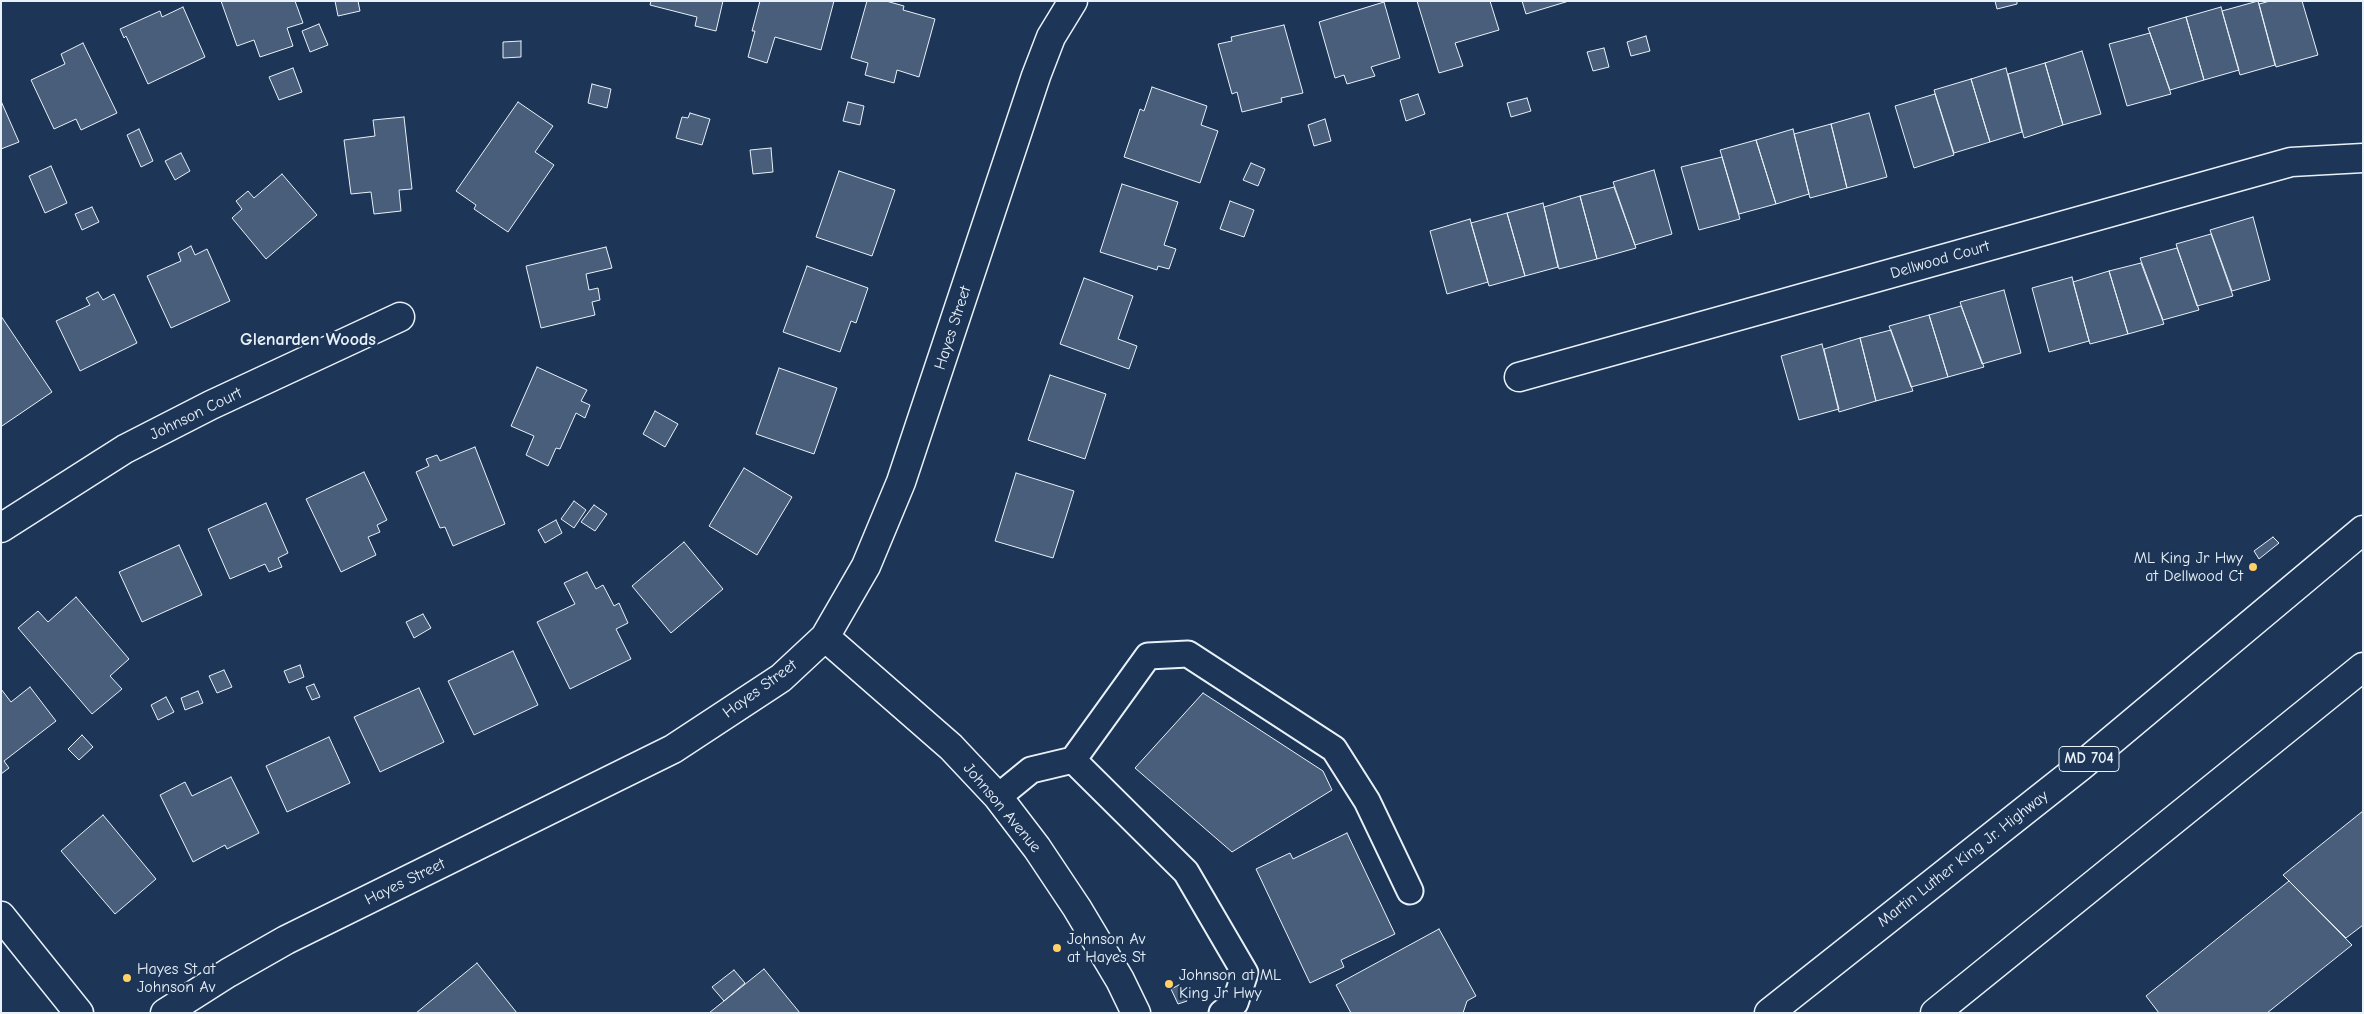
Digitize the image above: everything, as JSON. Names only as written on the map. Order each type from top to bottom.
[{"type":"street","name":"Hayes Street","points":[[165,1013],[228,973],[286,940],[673,749],[781,678],[826,637],[866,566],[902,482],[1036,76],[1052,37],[1072,1]]},
{"type":"street","name":"Dellwood Court","points":[[1519,377],[2291,162],[2363,158]]},
{"type":"street","name":"Johnson Court","points":[[1,528],[125,449],[211,405],[400,318]]},
{"type":"street","name":"Martin Luther King Jr. Highway","points":[[1769,1013],[2081,766],[2363,530]]},
{"type":"street","name":"Johnson Avenue","points":[[826,637],[951,748],[998,798],[1037,848],[1077,908],[1120,980],[1136,1013]]},
{"type":"street","points":[[1935,1013],[2363,667]]},
{"type":"street","points":[[1,916],[79,1013]]},
{"type":"lane","points":[[998,798],[1031,770],[1073,760],[1148,656],[1188,654],[1334,749],[1367,801],[1410,891]]},
{"type":"lane","points":[[1073,760],[1186,872],[1245,973],[1235,1003],[1222,1013]]},
{"type":"building","points":[[221,1],[295,1],[303,23],[287,28],[293,46],[260,57],[254,40],[237,46]]},
{"type":"building","points":[[335,1],[358,1],[360,11],[338,16]]},
{"type":"building","points":[[651,1],[723,1],[716,31],[695,26],[697,17],[650,5]]},
{"type":"building","points":[[760,1],[834,1],[821,50],[775,37],[767,63],[748,57],[755,31],[752,31]]},
{"type":"building","points":[[867,1],[886,1],[904,6],[903,10],[935,19],[919,77],[897,70],[894,83],[865,75],[868,63],[851,58]]},
{"type":"building","points":[[1417,1],[1490,1],[1499,30],[1455,43],[1463,66],[1439,73]]},
{"type":"building","points":[[1522,1],[1569,1],[1526,14]]},
{"type":"building","points":[[1995,1],[2017,1],[2017,4],[1997,9]]},
{"type":"building","points":[[2258,1],[2275,65],[2240,75],[2222,11]]},
{"type":"building","points":[[2270,1],[2302,1],[2318,55],[2276,67],[2259,4]]},
{"type":"building","points":[[1384,2],[1400,58],[1371,67],[1375,76],[1347,84],[1344,75],[1335,78],[1319,22]]},
{"type":"building","points":[[183,7],[205,57],[148,84],[126,36],[124,38],[120,29],[160,11],[162,17]]},
{"type":"building","points":[[2221,7],[2239,70],[2204,80],[2186,17]]},
{"type":"building","points":[[2186,17],[2204,80],[2170,90],[2148,28]]},
{"type":"building","points":[[319,24],[328,45],[310,52],[302,31]]},
{"type":"building","points":[[1284,25],[1303,93],[1281,98],[1282,102],[1242,112],[1237,92],[1232,94],[1218,44],[1232,41],[1231,37]]},
{"type":"building","points":[[2150,33],[2171,94],[2127,106],[2109,44]]},
{"type":"building","points":[[1646,36],[1650,51],[1631,56],[1627,42]]},
{"type":"building","points":[[521,41],[521,57],[503,58],[503,42]]},
{"type":"building","points":[[83,43],[117,113],[81,130],[76,119],[54,129],[31,80],[65,64],[61,54]]},
{"type":"building","points":[[1604,48],[1609,67],[1593,71],[1587,52]]},
{"type":"building","points":[[2082,51],[2101,114],[2063,125],[2045,63]]},
{"type":"building","points":[[2045,63],[2063,125],[2024,138],[2008,74]]},
{"type":"building","points":[[293,68],[302,92],[279,100],[269,77]]},
{"type":"building","points":[[2006,68],[2022,132],[1990,142],[1971,79]]},
{"type":"building","points":[[1971,79],[1990,142],[1954,153],[1934,90]]},
{"type":"building","points":[[592,84],[611,89],[607,108],[588,103]]},
{"type":"building","points":[[1152,87],[1207,106],[1201,125],[1218,131],[1200,183],[1124,157],[1140,109],[1144,111]]},
{"type":"building","points":[[1418,94],[1425,114],[1406,121],[1400,100]]},
{"type":"building","points":[[1935,94],[1954,155],[1914,168],[1895,106]]},
{"type":"building","points":[[1527,98],[1531,111],[1511,117],[1507,103]]},
{"type":"building","points":[[1,101],[19,142],[1,149]]},
{"type":"building","points":[[518,102],[553,126],[535,152],[554,165],[508,232],[474,209],[476,205],[456,191]]},
{"type":"building","points":[[848,102],[864,106],[860,125],[843,121]]},
{"type":"building","points":[[690,113],[710,119],[702,145],[676,138],[682,117],[688,118]]},
{"type":"building","points":[[1869,113],[1887,177],[1847,188],[1831,124]]},
{"type":"building","points":[[404,117],[412,189],[399,190],[401,211],[374,214],[371,192],[351,194],[344,140],[375,136],[373,120]]},
{"type":"building","points":[[1325,119],[1331,141],[1314,146],[1308,125]]},
{"type":"building","points":[[1831,124],[1847,188],[1810,198],[1794,134]]},
{"type":"building","points":[[139,129],[153,161],[141,167],[127,135]]},
{"type":"building","points":[[1793,129],[1809,194],[1776,204],[1756,140]]},
{"type":"building","points":[[1756,140],[1776,204],[1739,214],[1720,150]]},
{"type":"building","points":[[771,148],[773,172],[753,174],[750,150]]},
{"type":"building","points":[[181,153],[190,171],[175,180],[165,161]]},
{"type":"building","points":[[1722,157],[1740,219],[1699,230],[1681,167]]},
{"type":"building","points":[[1251,163],[1265,169],[1258,186],[1243,180]]},
{"type":"building","points":[[51,166],[67,203],[45,213],[29,176]]},
{"type":"building","points":[[1654,170],[1672,234],[1635,245],[1613,182]]},
{"type":"building","points":[[839,171],[895,190],[872,256],[816,237]]},
{"type":"building","points":[[282,174],[317,215],[266,259],[232,218],[242,209],[236,201],[248,191],[254,198]]},
{"type":"building","points":[[1122,184],[1178,202],[1164,245],[1176,249],[1169,269],[1158,266],[1157,270],[1100,252]]},
{"type":"building","points":[[1614,187],[1636,248],[1597,259],[1580,196]]},
{"type":"building","points":[[1580,196],[1597,259],[1559,269],[1544,207]]},
{"type":"building","points":[[1230,201],[1254,210],[1244,237],[1220,229]]},
{"type":"building","points":[[1543,203],[1558,267],[1525,276],[1507,213]]},
{"type":"building","points":[[92,207],[99,222],[82,230],[75,214]]},
{"type":"building","points":[[1507,213],[1525,276],[1489,286],[1471,223]]},
{"type":"building","points":[[2253,217],[2270,280],[2232,291],[2210,230]]},
{"type":"building","points":[[1470,219],[1488,282],[1447,294],[1430,231]]},
{"type":"building","points":[[2211,234],[2233,296],[2197,306],[2176,244]]},
{"type":"building","points":[[191,246],[195,255],[207,249],[230,301],[171,328],[147,276],[181,261],[178,253]]},
{"type":"building","points":[[606,247],[612,268],[586,274],[589,290],[598,288],[600,300],[592,302],[595,315],[541,328],[526,266]]},
{"type":"building","points":[[2177,248],[2199,310],[2163,320],[2140,258]]},
{"type":"building","points":[[2141,263],[2164,324],[2128,334],[2109,271]]},
{"type":"building","points":[[807,266],[868,288],[856,323],[851,321],[840,352],[783,332]]},
{"type":"building","points":[[2109,271],[2128,334],[2090,344],[2073,282]]},
{"type":"building","points":[[2072,277],[2089,341],[2049,352],[2032,288]]},
{"type":"building","points":[[1084,278],[1133,296],[1118,339],[1137,346],[1129,369],[1060,344]]},
{"type":"building","points":[[2004,290],[2021,353],[1982,364],[1960,302]]},
{"type":"building","points":[[98,292],[103,300],[114,294],[137,343],[80,371],[56,321],[90,305],[86,298]]},
{"type":"building","points":[[1961,306],[1984,367],[1948,377],[1929,315]]},
{"type":"building","points":[[1929,315],[1948,377],[1911,387],[1889,326]]},
{"type":"building","points":[[1,316],[52,392],[2,426],[1,425]]},
{"type":"building","points":[[1891,330],[1913,391],[1876,401],[1860,338]]},
{"type":"building","points":[[1860,338],[1876,401],[1839,412],[1824,349]]},
{"type":"building","points":[[1822,344],[1839,409],[1799,420],[1781,356]]},
{"type":"building","points":[[537,367],[587,390],[581,401],[590,405],[585,418],[576,413],[560,449],[556,448],[548,466],[526,455],[534,436],[511,426]]},
{"type":"building","points":[[779,368],[837,388],[814,454],[756,434]]},
{"type":"building","points":[[1050,375],[1106,394],[1085,459],[1028,440]]},
{"type":"building","points":[[655,411],[678,424],[665,447],[643,434]]},
{"type":"building","points":[[475,447],[505,524],[453,546],[445,527],[440,528],[416,472],[429,466],[426,459],[437,455],[440,461]]},
{"type":"building","points":[[744,468],[792,497],[757,555],[709,526]]},
{"type":"building","points":[[364,472],[387,520],[377,525],[380,532],[368,537],[376,555],[341,572],[306,499]]},
{"type":"building","points":[[1016,473],[1074,491],[1053,558],[995,541]]},
{"type":"building","points":[[574,501],[586,510],[574,528],[561,519]]},
{"type":"building","points":[[266,503],[288,553],[278,558],[282,567],[269,572],[265,564],[230,579],[208,529]]},
{"type":"building","points":[[594,505],[607,514],[595,531],[581,522]]},
{"type":"building","points":[[556,520],[562,533],[545,543],[538,530]]},
{"type":"building","points":[[2273,537],[2279,543],[2259,559],[2254,551]]},
{"type":"building","points":[[684,542],[723,589],[671,633],[632,586]]},
{"type":"building","points":[[179,545],[202,595],[142,622],[119,572]]},
{"type":"building","points":[[587,572],[596,589],[603,585],[614,606],[619,603],[628,623],[616,629],[631,659],[570,689],[537,622],[575,604],[564,583]]},
{"type":"building","points":[[76,597],[129,659],[110,676],[122,689],[92,714],[18,628],[38,611],[48,622]]},
{"type":"building","points":[[423,614],[431,628],[414,638],[406,622]]},
{"type":"building","points":[[513,651],[538,705],[474,735],[448,681]]},
{"type":"building","points":[[300,665],[304,677],[289,683],[284,671]]},
{"type":"building","points":[[224,670],[232,687],[217,693],[209,676]]},
{"type":"building","points":[[314,684],[320,697],[312,700],[306,687]]},
{"type":"building","points":[[30,687],[56,721],[4,761],[9,768],[1,774],[1,689],[11,702]]},
{"type":"building","points":[[419,688],[444,742],[380,772],[354,717]]},
{"type":"building","points":[[198,691],[203,703],[185,710],[181,698]]},
{"type":"building","points":[[1203,693],[1323,771],[1332,790],[1232,852],[1135,768]]},
{"type":"building","points":[[166,697],[174,712],[158,720],[151,705]]},
{"type":"building","points":[[82,735],[93,747],[79,760],[68,749]]},
{"type":"building","points":[[329,737],[350,783],[287,812],[266,766]]},
{"type":"building","points":[[231,777],[259,833],[227,849],[225,845],[193,862],[160,795],[185,782],[192,796]]},
{"type":"building","points":[[2363,811],[2363,925],[2346,938],[2283,875]]},
{"type":"building","points":[[103,815],[156,879],[115,914],[61,851]]},
{"type":"building","points":[[1347,833],[1395,934],[1341,960],[1344,967],[1310,983],[1256,869],[1290,853],[1293,859]]},
{"type":"building","points":[[2289,881],[2352,945],[2267,1013],[2159,1013],[2146,996]]},
{"type":"building","points":[[1439,929],[1476,996],[1467,1001],[1463,1013],[1351,1013],[1336,985]]},
{"type":"building","points":[[477,963],[517,1013],[416,1013]]},
{"type":"building","points":[[764,969],[800,1013],[709,1013]]},
{"type":"building","points":[[734,970],[745,983],[724,1001],[712,987]]},
{"type":"building","points":[[1179,985],[1187,1001],[1178,1004],[1171,989]]},
{"type":"place","name":"ML King Jr Hwy at Dellwood Ct","points":[[2253,567]]},
{"type":"place","name":"Johnson Av at Hayes St","points":[[1057,948]]},
{"type":"place","name":"Hayes St at Johnson Av","points":[[127,978]]},
{"type":"place","name":"Johnson at ML King Jr Hwy","points":[[1169,984]]},
{"type":"district","name":"Glenarden Woods","points":[[308,340]]}]
